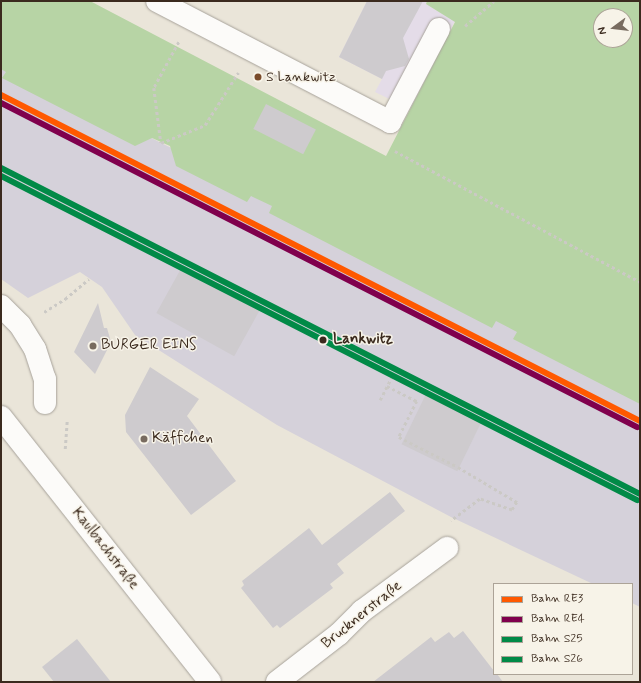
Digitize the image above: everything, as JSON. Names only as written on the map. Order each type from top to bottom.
[{"type":"street","points":[[157,1],[390,122],[439,29]]},
{"type":"street","points":[[1,306],[20,325],[35,349],[45,379],[45,403]]},
{"type":"street","name":"Kaulbachstraße","points":[[1,417],[210,682]]},
{"type":"street","name":"Brucknerstraße","points":[[277,682],[339,634],[362,611],[447,548]]},
{"type":"path","points":[[191,18],[154,88],[162,143],[205,125],[252,50]]},
{"type":"path","points":[[395,151],[640,282]]},
{"type":"path","points":[[42,312],[66,300],[89,279]]},
{"type":"path","points":[[380,400],[393,374]]},
{"type":"path","points":[[387,386],[416,401],[399,437],[458,467],[517,502],[512,510],[480,499],[450,521]]},
{"type":"shaded area","points":[[367,1],[427,1],[426,4],[455,21],[410,109],[375,92],[382,79],[339,57]]},
{"type":"shaded area","points":[[1,58],[161,143],[640,371],[640,607],[633,604],[633,583],[591,583],[451,517],[277,425],[135,335],[102,287],[80,272],[28,298],[1,279]]},
{"type":"green space","points":[[1,1],[90,1],[386,156],[455,22],[426,4],[427,1],[640,1],[640,404],[513,339],[517,332],[496,321],[492,328],[269,213],[272,206],[251,196],[247,202],[176,166],[170,146],[152,138],[135,146],[2,78],[6,72],[1,69]]},
{"type":"building","points":[[367,1],[423,1],[403,38],[409,59],[405,66],[386,71],[382,79],[339,57]]},
{"type":"building","points":[[266,104],[316,129],[303,154],[253,129]]},
{"type":"building","points":[[183,265],[261,308],[234,356],[156,313]]},
{"type":"building","name":"BURGER EINS","points":[[98,303],[104,328],[107,328],[111,342],[95,374],[74,352]]},
{"type":"building","points":[[150,367],[199,399],[187,416],[236,481],[191,515],[126,432],[125,415]]},
{"type":"building","points":[[427,392],[483,419],[457,471],[402,444]]},
{"type":"building","points":[[390,492],[405,511],[337,564],[344,573],[330,584],[333,588],[280,628],[277,625],[273,628],[241,588],[244,585],[242,581],[309,528],[322,545]]},
{"type":"building","points":[[463,631],[493,670],[493,675],[498,675],[503,682],[373,682],[431,637],[435,642],[449,632],[454,638]]},
{"type":"building","points":[[77,639],[111,682],[54,682],[42,667]]},
{"type":"rail line","name":"RE3","points":[[1,95],[640,421]]},
{"type":"rail line","name":"RE4","points":[[1,103],[637,427]]},
{"type":"rail line","name":"S25","points":[[1,168],[640,494]]},
{"type":"rail line","name":"S26","points":[[1,176],[637,500]]},
{"type":"place","name":"S Lankwitz","points":[[258,77]]},
{"type":"place","name":"Lankwitz","points":[[323,340]]},
{"type":"place","name":"BURGER EINS","points":[[93,346]]},
{"type":"place","name":"Käffchen","points":[[144,439]]}]
